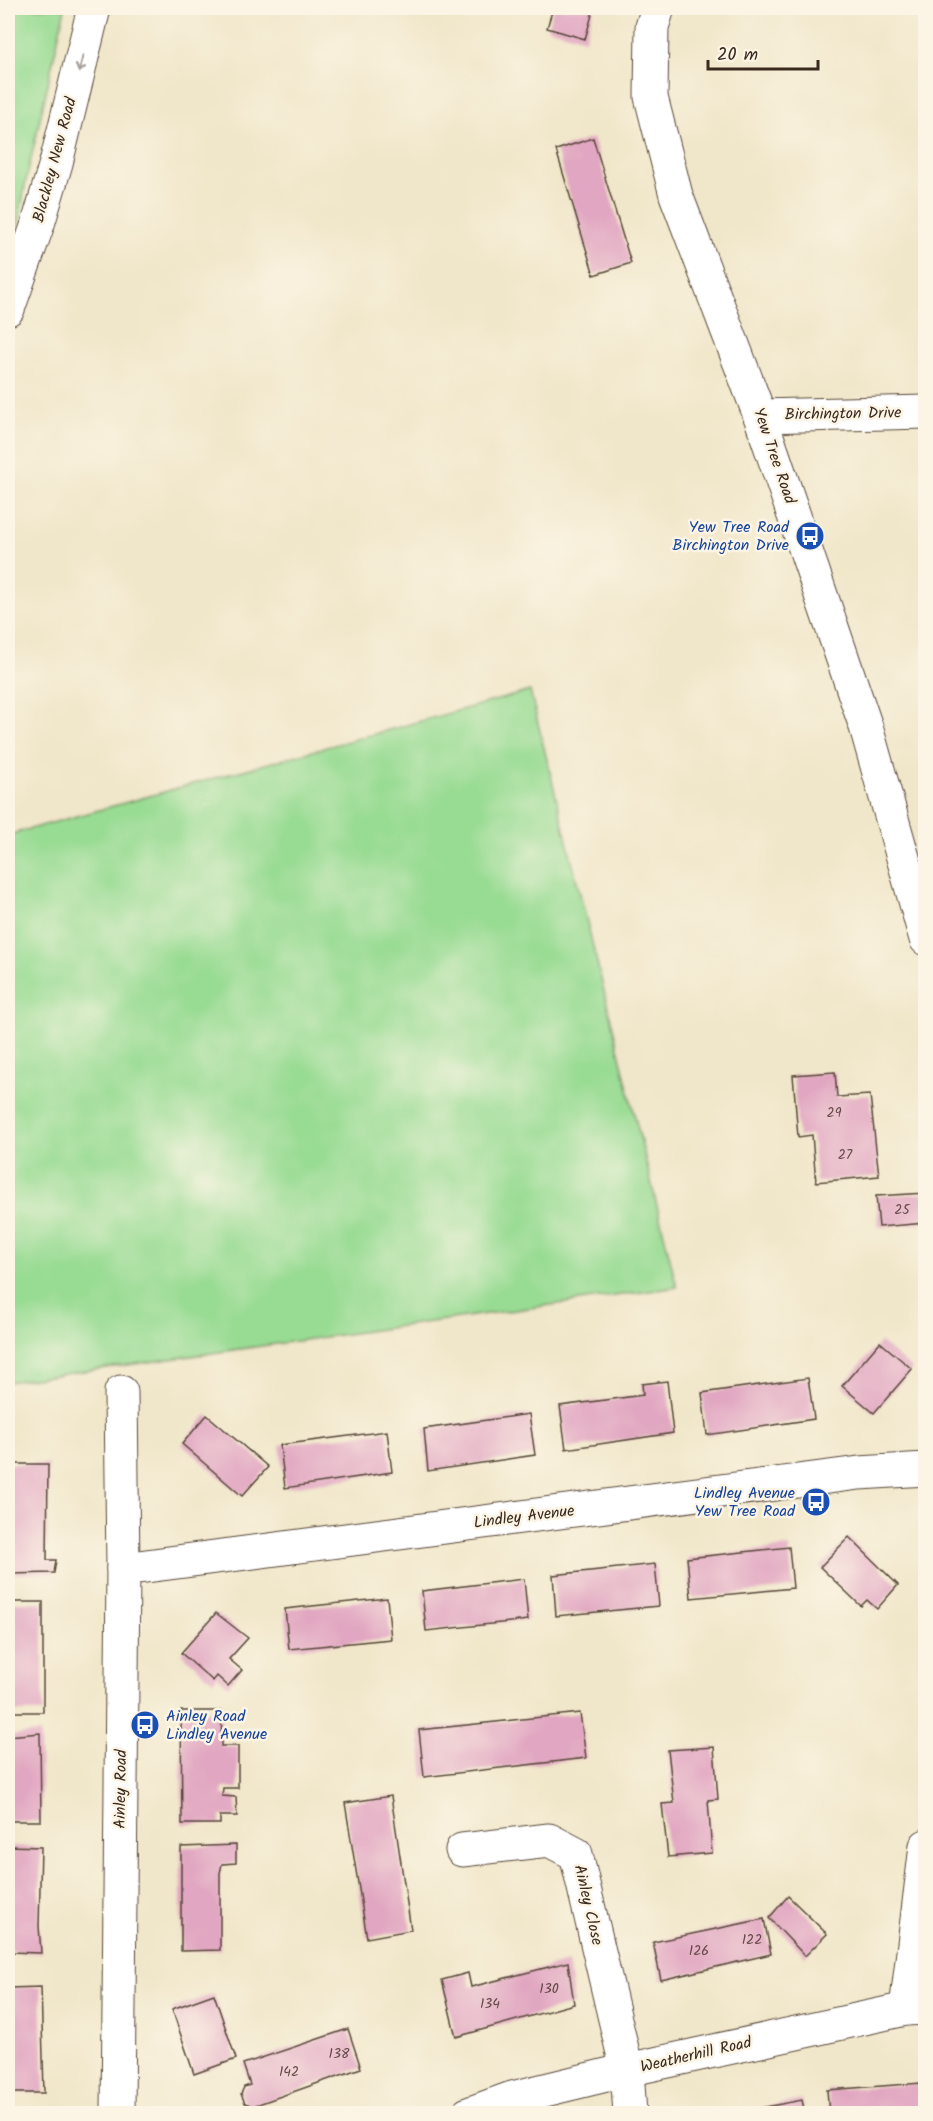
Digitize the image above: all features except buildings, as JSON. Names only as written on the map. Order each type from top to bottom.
[{"type":"main road","name":"Blackley New Road","points":[[8,309],[38,224],[59,153],[94,8]]},
{"type":"main road","name":"Yew Tree Road","points":[[658,8],[652,27],[651,97],[676,195],[760,416],[866,727],[926,939]]},
{"type":"main road","name":"Birchington Drive","points":[[760,416],[926,412]]},
{"type":"main road","name":"Ainley Road","points":[[118,2114],[123,1569],[122,1392]]},
{"type":"main road","name":"Lindley Avenue","points":[[123,1569],[859,1473],[926,1469]]},
{"type":"main road","name":"Ainley Close","points":[[462,1851],[549,1840],[576,1854],[627,2070],[630,2114]]},
{"type":"main road","points":[[916,2008],[926,1846]]},
{"type":"main road","name":"Weatherhill Road","points":[[468,2114],[512,2098],[627,2070],[916,2008]]},
{"type":"green space","points":[[8,8],[65,8],[25,185],[19,222],[8,254]]},
{"type":"green space","points":[[530,691],[677,1287],[8,1382],[8,835]]},
{"type":"place","name":"Yew Tree Road Birchington Drive","points":[[810,536]]},
{"type":"place","name":"Lindley Avenue Yew Tree Road","points":[[816,1502]]},
{"type":"place","name":"Ainley Road Lindley Avenue","points":[[145,1725]]}]
